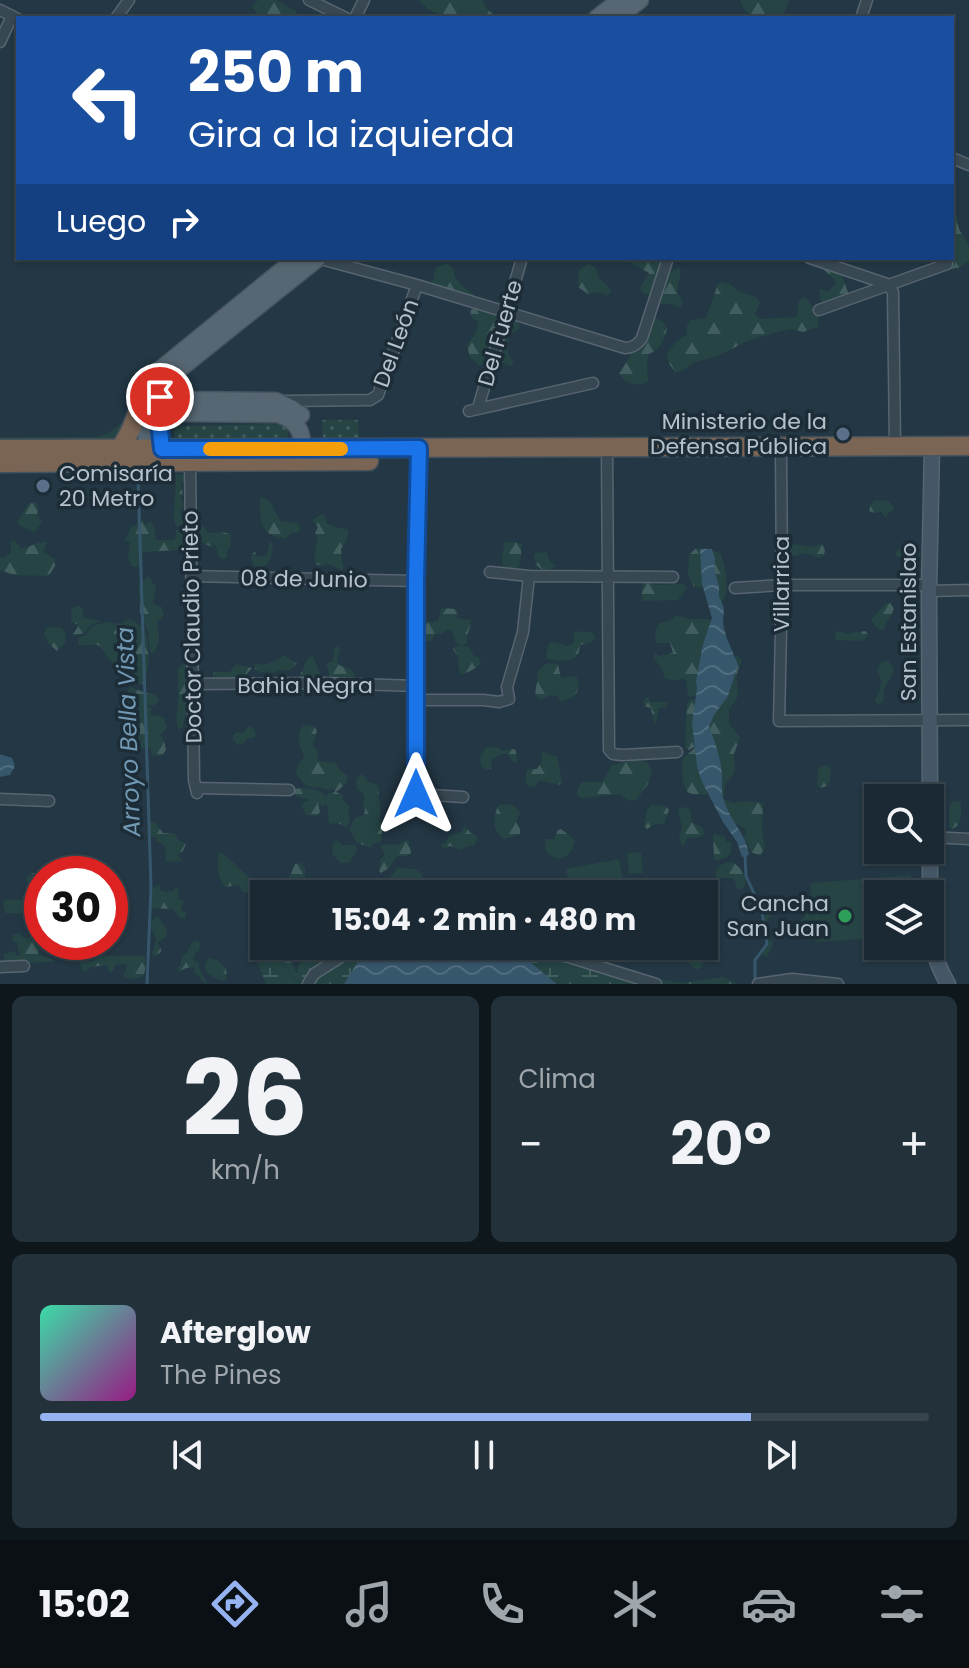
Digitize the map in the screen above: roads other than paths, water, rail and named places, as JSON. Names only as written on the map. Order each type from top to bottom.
[{"type":"highway","points":[[120,448],[129,436],[136,412],[157,384]]},
{"type":"highway","points":[[0,463],[305,450],[420,455],[780,453],[932,452],[969,446]]},
{"type":"highway","points":[[780,453],[895,447],[969,458]]},
{"type":"highway","points":[[0,449],[120,448],[190,462],[305,450]]},
{"type":"main road","points":[[600,16],[620,0]]},
{"type":"main road","points":[[620,16],[640,0]]},
{"type":"main road","points":[[155,456],[143,418],[157,384],[156,373],[295,260]]},
{"type":"main road","points":[[157,384],[316,260]]},
{"type":"main road","points":[[166,363],[155,385],[155,395],[166,409],[176,413],[278,414],[293,421],[305,450]]},
{"type":"main road","points":[[157,384],[168,389],[173,396],[187,401],[276,401],[302,416],[309,427],[305,450]]},
{"type":"main road","points":[[155,456],[162,391],[157,384]]},
{"type":"main road","name":"San Estanislao","points":[[930,784],[932,452]]},
{"type":"main road","points":[[935,960],[948,984]]},
{"type":"street","points":[[309,0],[342,16]]},
{"type":"street","points":[[0,10],[15,18],[0,42]]},
{"type":"street","points":[[325,260],[625,348],[634,346],[642,338],[667,260]]},
{"type":"street","name":"Del Fuerte","points":[[521,260],[473,410],[593,383]]},
{"type":"street","points":[[816,260],[888,284],[893,292],[895,447]]},
{"type":"street","points":[[819,310],[947,264]]},
{"type":"street","name":"Del León","points":[[276,401],[370,400],[378,395],[417,285]]},
{"type":"street","name":"Villarrica","points":[[780,453],[782,585],[779,721],[930,721]]},
{"type":"street","points":[[607,454],[609,750],[622,755],[677,752]]},
{"type":"street","points":[[420,455],[416,581],[416,794],[463,797]]},
{"type":"street","name":"Doctor Claudio Prieto","points":[[190,462],[196,790],[289,790]]},
{"type":"street","points":[[490,572],[529,576],[673,577]]},
{"type":"street","name":"08 de Junio","points":[[192,576],[416,581]]},
{"type":"street","points":[[417,700],[499,702],[509,699],[507,687],[523,632],[529,576]]},
{"type":"street","points":[[735,588],[782,585],[969,590]]},
{"type":"street","name":"Bahia Negra","points":[[193,684],[417,686]]},
{"type":"street","points":[[930,721],[969,720]]},
{"type":"street","points":[[0,799],[49,801]]},
{"type":"street","points":[[944,838],[969,839]]},
{"type":"street","points":[[308,984],[314,974],[336,960]]},
{"type":"street","points":[[578,960],[656,984]]},
{"type":"street","points":[[0,967],[24,966]]},
{"type":"street","points":[[758,984],[792,979],[838,984]]},
{"type":"water","points":[[700,549],[712,549],[719,596],[724,608],[723,623],[738,665],[728,696],[709,727],[721,765],[724,800],[747,847],[749,855],[742,857],[697,767],[692,722],[696,681],[712,618],[702,584]]},
{"type":"water","points":[[0,754],[12,758],[15,766],[10,775],[0,777]]},
{"type":"water","points":[[359,960],[527,960],[557,984],[344,984]]},
{"type":"waterway","name":"Arroyo Bella Vista","points":[[138,478],[151,887],[147,984]]},
{"type":"waterway","points":[[745,854],[746,876],[762,911],[767,944],[755,960],[755,982]]},
{"type":"place","name":"Ministerio de la Defensa Pública","points":[[843,434]]},
{"type":"place","name":"Comisaría 20 Metro","points":[[43,486]]},
{"type":"place","name":"Cancha San Juan","points":[[845,916]]}]
